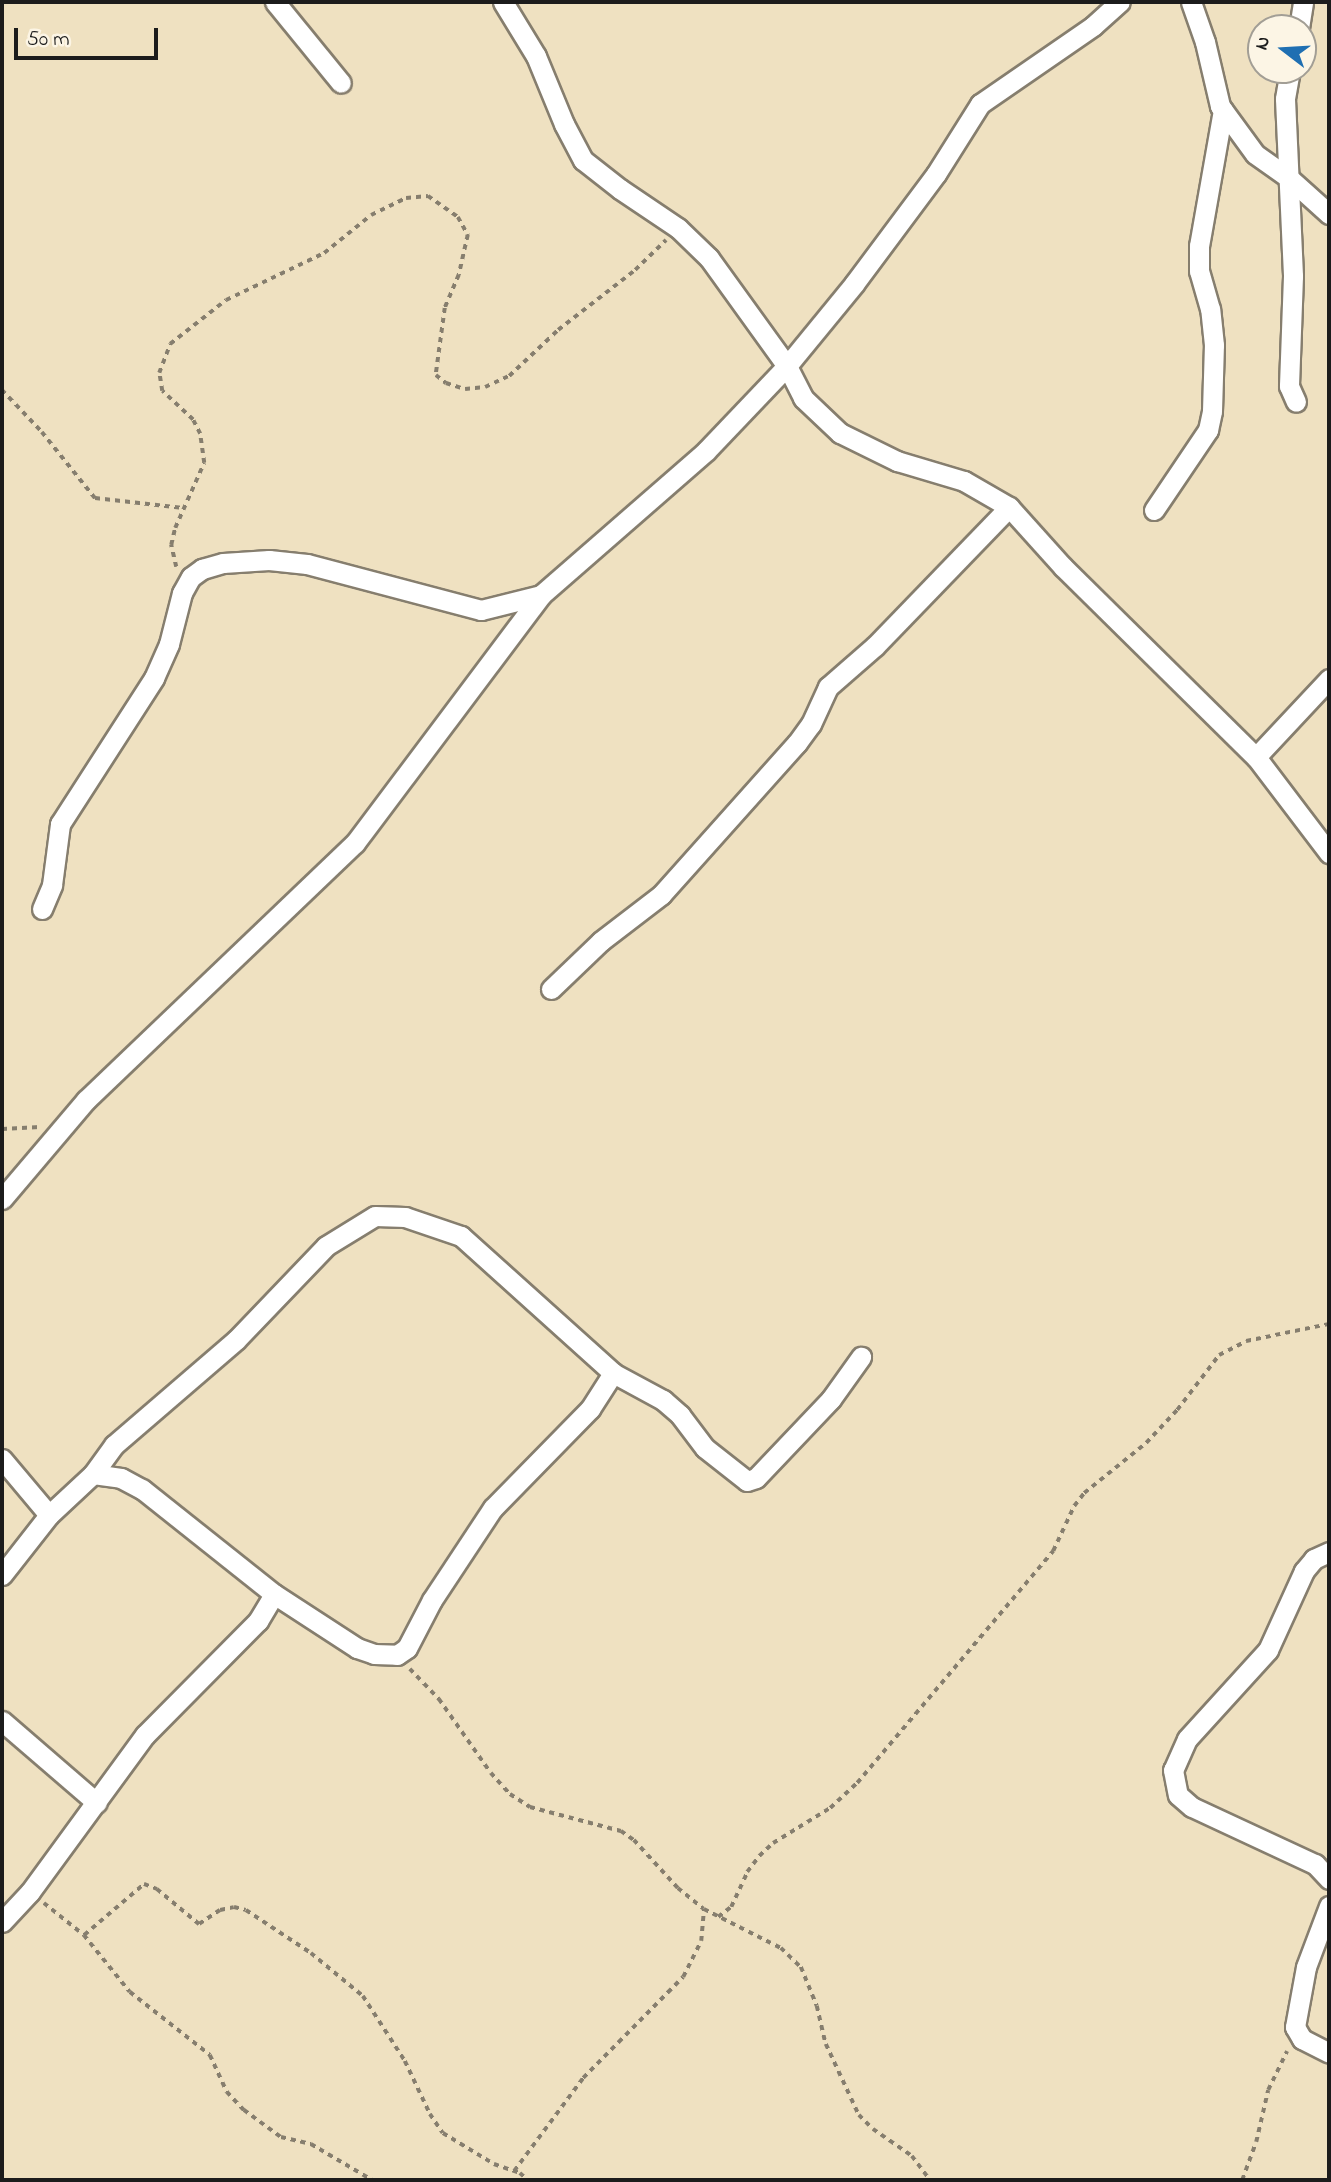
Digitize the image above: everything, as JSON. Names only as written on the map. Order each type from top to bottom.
[{"type":"street","points":[[275,2],[341,83]]},
{"type":"street","points":[[503,2],[536,56],[564,124],[583,160],[620,190],[678,228],[709,258],[787,366],[803,398],[839,433],[897,461],[964,481],[1009,507],[1063,567],[1256,757],[1329,853]]},
{"type":"street","points":[[2,1199],[106,1081],[355,843],[541,595],[706,451],[787,366],[854,284],[936,174],[980,104],[1093,26],[1120,2]]},
{"type":"street","points":[[1191,2],[1223,110],[1255,154],[1289,178],[1329,214]]},
{"type":"street","points":[[1287,84],[1284,99],[1293,276],[1289,386],[1296,402]]},
{"type":"street","points":[[1154,510],[1208,429],[1212,411],[1214,345],[1210,309],[1199,271],[1199,246],[1223,110]]},
{"type":"street","points":[[551,989],[601,941],[661,895],[797,743],[811,724],[828,687],[875,646],[1009,507]]},
{"type":"street","points":[[42,909],[52,885],[60,824],[154,678],[169,644],[182,593],[191,577],[202,569],[223,563],[269,560],[341,572],[481,610],[541,595]]},
{"type":"street","points":[[1256,757],[1329,679]]},
{"type":"street","points":[[2,1575],[49,1515],[93,1474],[114,1446],[236,1340],[326,1246],[375,1216],[405,1217],[461,1236],[613,1373],[663,1400],[680,1415],[705,1448],[747,1481],[756,1478],[831,1399],[862,1357]]},
{"type":"street","points":[[93,1474],[121,1478],[142,1489],[274,1594],[356,1648],[374,1654],[397,1655],[407,1648],[432,1600],[493,1508],[590,1409],[613,1373]]},
{"type":"street","points":[[2,1459],[49,1515]]},
{"type":"street","points":[[1329,1552],[1314,1559],[1304,1571],[1268,1650],[1187,1739],[1173,1770],[1178,1795],[1192,1807],[1315,1864],[1329,1879]]},
{"type":"street","points":[[2,1922],[30,1892],[145,1735],[258,1621],[274,1594]]},
{"type":"street","points":[[2,1721],[97,1802]]},
{"type":"street","points":[[1329,1906],[1306,1967],[1296,2027],[1302,2039],[1329,2053]]},
{"type":"path","points":[[182,593],[171,545],[183,508],[200,478],[204,463],[200,434],[193,420],[162,391],[159,373],[170,344],[226,300],[324,253],[371,215],[406,198],[428,196],[458,217],[468,235],[467,248],[445,309],[436,375],[446,383],[465,389],[485,387],[509,376],[558,330],[635,270],[678,228]]},
{"type":"path","points":[[2,390],[42,432],[95,498],[183,508]]},
{"type":"path","points":[[2,1129],[37,1128],[69,1120]]},
{"type":"path","points":[[718,1917],[731,1907],[747,1872],[759,1856],[773,1843],[830,1808],[857,1783],[1053,1551],[1084,1493],[1146,1443],[1177,1410],[1219,1355],[1246,1341],[1329,1324]]},
{"type":"path","points":[[397,1655],[439,1699],[491,1773],[510,1794],[530,1807],[621,1831],[634,1840],[677,1888],[705,1909],[781,1948],[801,1968],[817,2006],[826,2044],[859,2115],[873,2129],[912,2156],[930,2180]]},
{"type":"path","points":[[83,1936],[144,1884],[156,1889],[199,1924],[220,1910],[234,1907],[246,1909],[311,1953],[363,1996],[405,2061],[430,2115],[443,2133],[494,2164],[514,2171],[528,2180]]},
{"type":"path","points":[[30,1892],[83,1936],[130,1992],[210,2055],[227,2092],[244,2110],[281,2137],[311,2144],[372,2180]]},
{"type":"path","points":[[514,2171],[583,2078],[683,1977],[701,1941],[705,1909]]},
{"type":"path","points":[[1242,2180],[1256,2142],[1268,2090],[1296,2027]]}]
